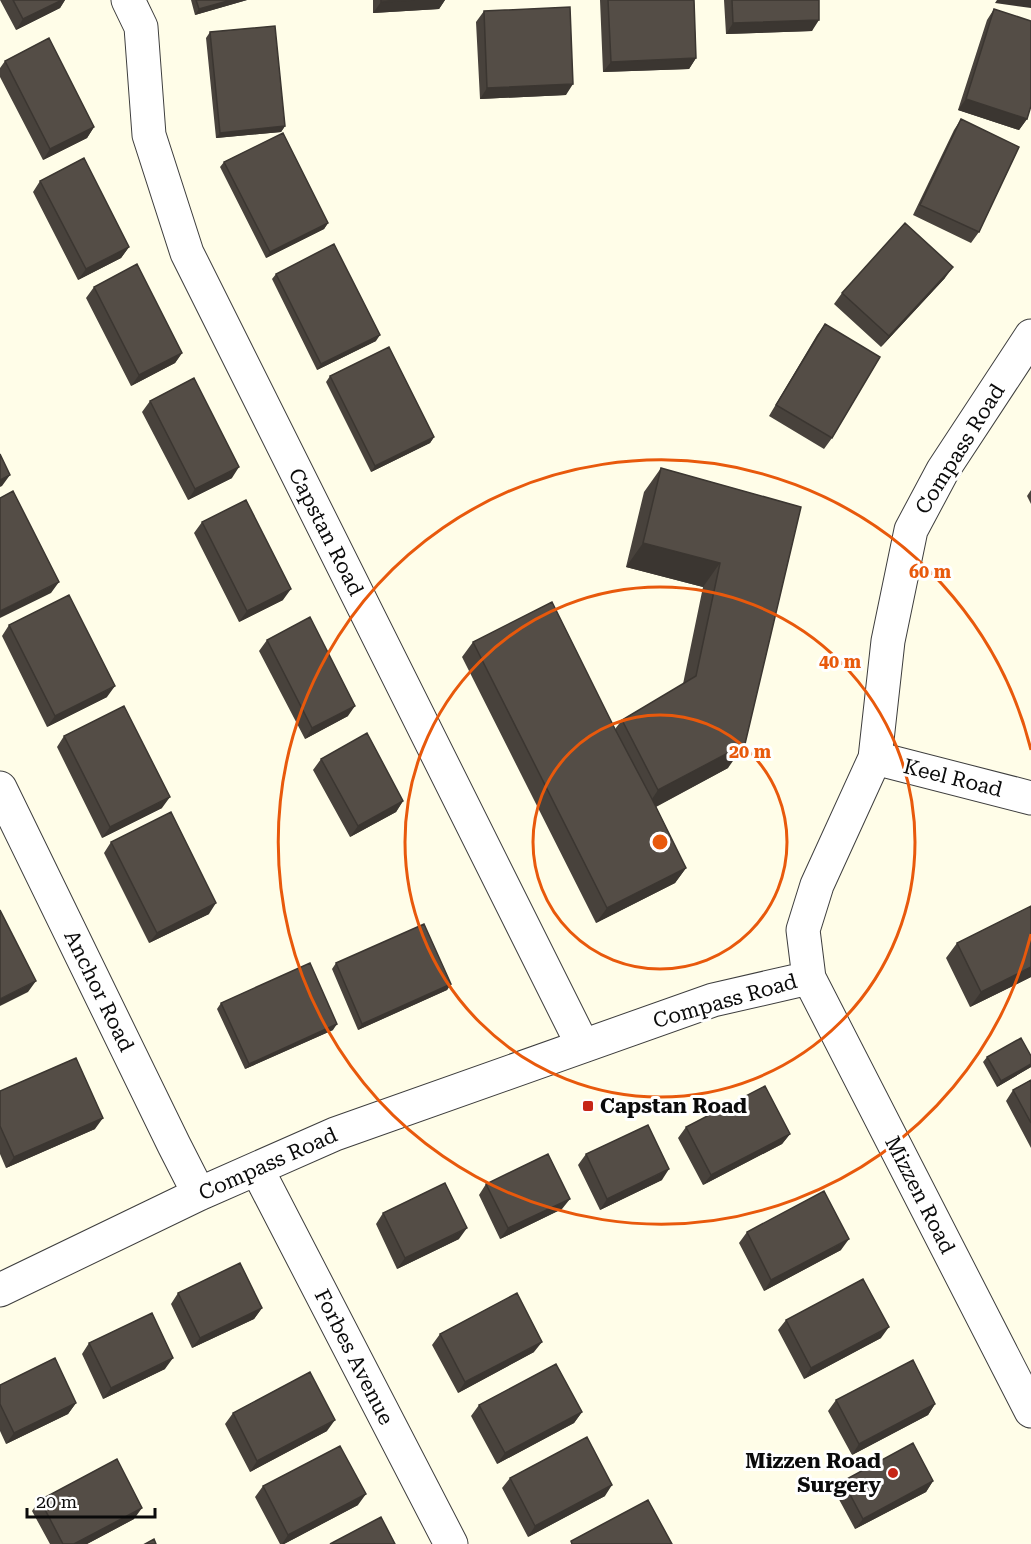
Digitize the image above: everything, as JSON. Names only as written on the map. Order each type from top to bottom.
[{"type":"street","name":"Capstan Road","points":[[128,0],[141,27],[149,135],[187,253],[583,1046]]},
{"type":"street","name":"Compass Road","points":[[0,1290],[199,1194],[335,1134],[713,1000],[809,978],[803,930],[817,885],[875,758],[888,641],[911,530],[943,470],[1031,336]]},
{"type":"street","name":"Keel Road","points":[[875,758],[1031,798]]},
{"type":"street","name":"Anchor Road","points":[[0,788],[199,1194]]},
{"type":"street","name":"Mizzen Road","points":[[809,978],[1031,1411]]},
{"type":"street","name":"Forbes Avenue","points":[[257,1169],[451,1544]]},
{"type":"building","points":[[13,0],[62,0],[23,19]]},
{"type":"building","points":[[196,0],[231,0],[199,9]]},
{"type":"building","points":[[381,0],[415,0],[381,2]]},
{"type":"building","points":[[608,0],[694,0],[696,58],[611,62]]},
{"type":"building","points":[[732,0],[819,0],[819,20],[733,23]]},
{"type":"building","points":[[570,7],[573,84],[487,88],[484,11]]},
{"type":"building","points":[[994,9],[1031,21],[1031,106],[1027,119],[966,99]]},
{"type":"building","points":[[275,26],[285,126],[220,133],[210,32]]},
{"type":"building","points":[[49,38],[94,127],[50,149],[5,61]]},
{"type":"building","points":[[961,119],[1019,147],[979,232],[920,205]]},
{"type":"building","points":[[283,133],[328,223],[270,252],[224,162]]},
{"type":"building","points":[[84,158],[129,247],[86,269],[40,181]]},
{"type":"building","points":[[905,223],[953,267],[889,336],[842,293]]},
{"type":"building","points":[[334,244],[380,335],[321,364],[276,274]]},
{"type":"building","points":[[137,264],[182,353],[139,375],[94,287]]},
{"type":"building","points":[[825,324],[880,357],[832,438],[776,405]]},
{"type":"building","points":[[389,347],[434,437],[375,466],[330,376]]},
{"type":"building","points":[[194,378],[239,467],[195,489],[150,401]]},
{"type":"building","points":[[0,454],[10,475],[0,480]]},
{"type":"building","points":[[661,468],[801,507],[745,744],[658,790],[622,720],[696,676],[720,563],[643,543]]},
{"type":"building","points":[[13,491],[59,582],[0,611],[0,498]]},
{"type":"building","points":[[246,500],[291,589],[247,611],[202,522]]},
{"type":"building","points":[[69,595],[115,686],[55,716],[9,625]]},
{"type":"building","points":[[552,602],[686,868],[607,908],[473,642]]},
{"type":"building","points":[[310,617],[355,706],[312,728],[267,640]]},
{"type":"building","points":[[124,706],[170,797],[110,827],[64,736]]},
{"type":"building","points":[[367,733],[403,801],[358,826],[321,759]]},
{"type":"building","points":[[171,812],[216,903],[157,933],[111,842]]},
{"type":"building","points":[[1031,906],[1031,967],[981,992],[957,943]]},
{"type":"building","points":[[0,910],[36,981],[0,999]]},
{"type":"building","points":[[424,924],[451,984],[362,1024],[336,963]]},
{"type":"building","points":[[310,963],[337,1024],[249,1064],[221,1003]]},
{"type":"building","points":[[1021,1038],[1031,1056],[1031,1064],[1001,1081],[987,1057]]},
{"type":"building","points":[[76,1058],[103,1118],[14,1157],[0,1126],[0,1091]]},
{"type":"building","points":[[1031,1080],[1031,1123],[1013,1090]]},
{"type":"building","points":[[765,1086],[790,1134],[711,1175],[686,1127]]},
{"type":"building","points":[[648,1125],[669,1169],[607,1199],[586,1154]]},
{"type":"building","points":[[548,1154],[570,1199],[508,1228],[486,1184]]},
{"type":"building","points":[[445,1183],[467,1228],[405,1258],[383,1213]]},
{"type":"building","points":[[824,1191],[849,1239],[771,1280],[747,1232]]},
{"type":"building","points":[[240,1263],[262,1308],[200,1338],[178,1293]]},
{"type":"building","points":[[863,1279],[889,1327],[811,1368],[786,1320]]},
{"type":"building","points":[[517,1293],[542,1342],[465,1382],[440,1334]]},
{"type":"building","points":[[152,1313],[173,1358],[111,1388],[89,1343]]},
{"type":"building","points":[[55,1358],[76,1403],[14,1433],[0,1404],[0,1385]]},
{"type":"building","points":[[913,1360],[935,1404],[859,1444],[836,1400]]},
{"type":"building","points":[[556,1364],[582,1412],[505,1453],[479,1405]]},
{"type":"building","points":[[310,1372],[335,1420],[257,1461],[233,1413]]},
{"type":"building","points":[[587,1437],[612,1485],[535,1526],[510,1478]]},
{"type":"building","name":"Mizzen Road Surgery","points":[[913,1443],[933,1481],[863,1519],[843,1481]]},
{"type":"building","points":[[340,1446],[366,1494],[288,1535],[263,1486]]},
{"type":"building","points":[[117,1459],[142,1508],[74,1544],[63,1544],[40,1500]]},
{"type":"building","points":[[648,1500],[672,1544],[572,1544],[571,1541]]},
{"type":"building","points":[[381,1517],[395,1544],[330,1544]]},
{"type":"building","points":[[154,1539],[156,1544],[145,1544]]},
{"type":"place","name":"Capstan Road","points":[[588,1106]]},
{"type":"place","name":"Mizzen Road Surgery","points":[[893,1473]]}]
